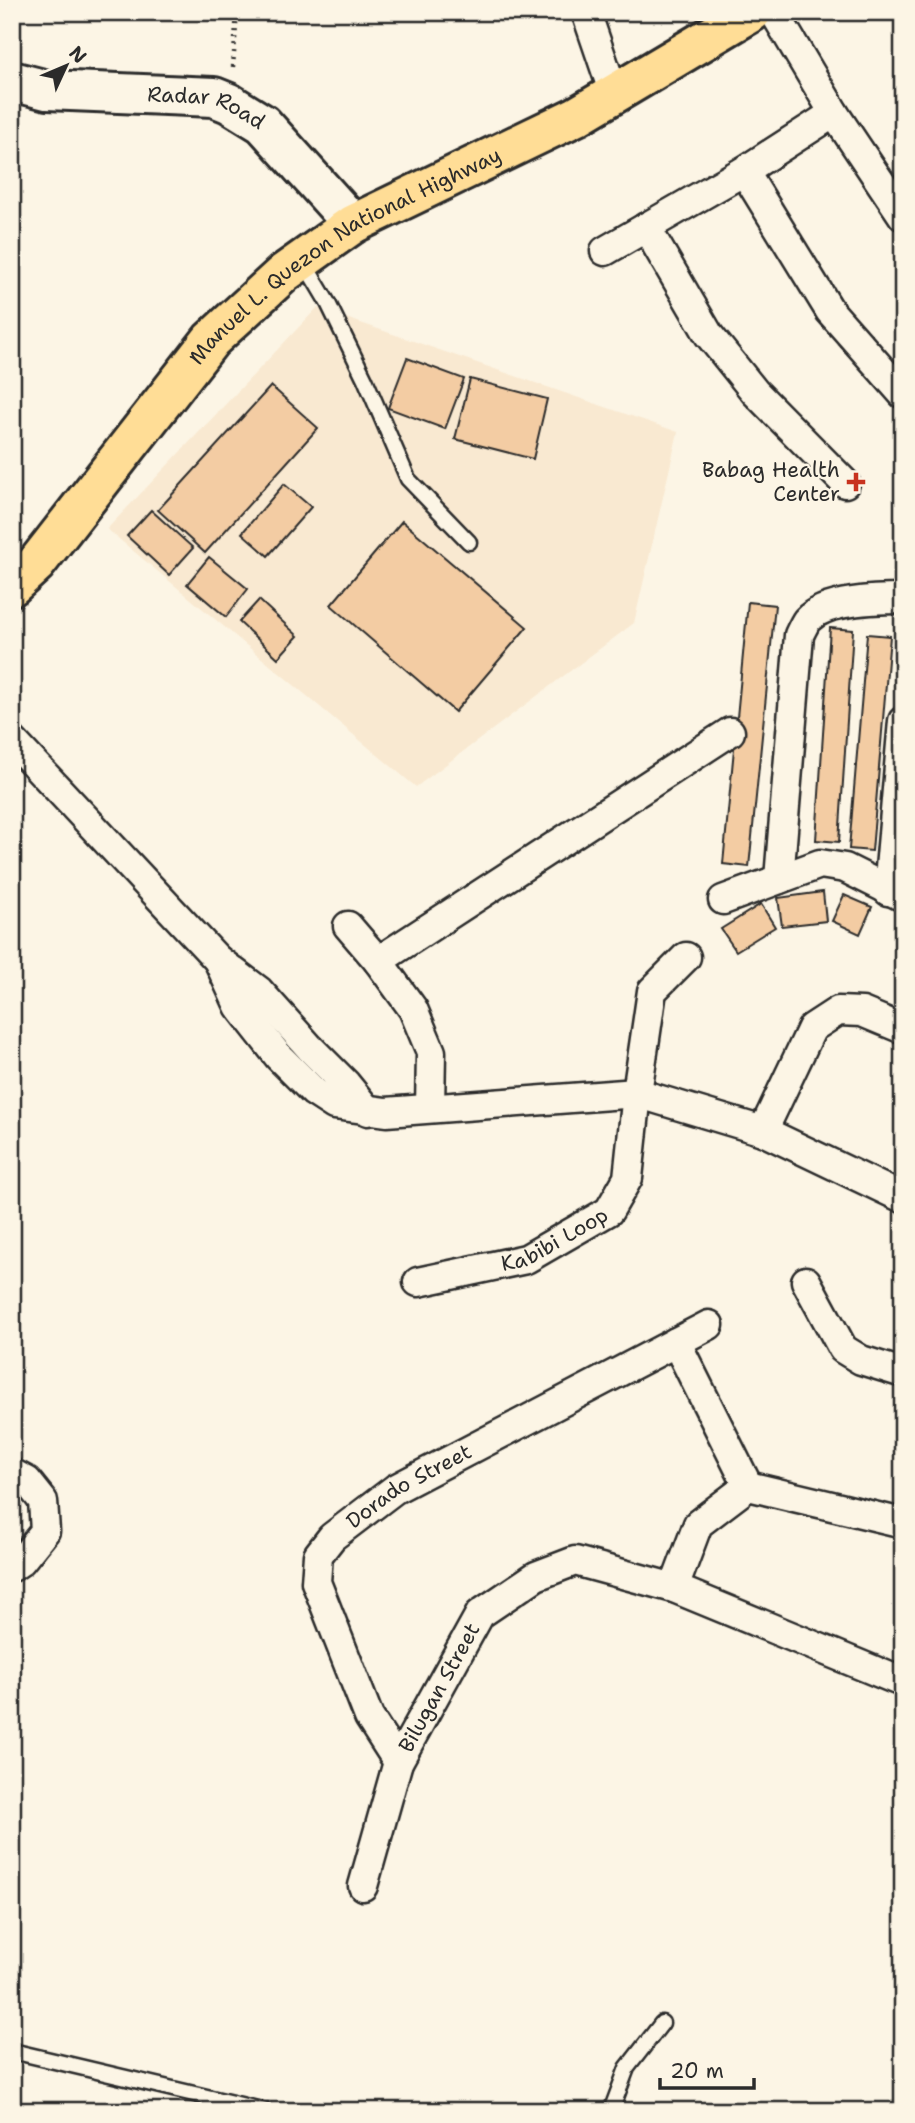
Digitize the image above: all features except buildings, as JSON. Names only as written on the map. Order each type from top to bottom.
[{"type":"main road","name":"Manuel L. Quezon National Highway","points":[[12,586],[36,564],[211,340],[284,273],[353,224],[577,116],[614,94],[710,24],[752,12]]},
{"type":"street","points":[[586,12],[614,94]]},
{"type":"street","points":[[774,12],[834,113],[903,216]]},
{"type":"street","name":"Radar Road","points":[[12,81],[47,90],[214,97],[229,103],[263,124],[353,224]]},
{"type":"street","points":[[605,251],[744,171],[834,113]]},
{"type":"street","points":[[744,171],[830,312],[903,394]]},
{"type":"street","points":[[646,226],[709,335],[755,392],[845,483]]},
{"type":"street","points":[[779,879],[799,635],[807,620],[822,610],[862,600],[903,599]]},
{"type":"street","points":[[723,900],[820,864],[845,868],[896,894],[903,722]]},
{"type":"street","points":[[378,961],[730,732]]},
{"type":"street","points":[[12,740],[218,960],[259,991],[368,1111],[386,1112],[637,1093],[763,1131],[903,1198]]},
{"type":"street","points":[[348,926],[413,1009],[431,1052],[430,1108]]},
{"type":"street","name":"Kabibi Loop","points":[[418,1282],[526,1259],[609,1211],[628,1178],[637,1093],[653,991],[686,957]]},
{"type":"street","points":[[763,1131],[812,1028],[838,1011],[862,1012],[903,1029]]},
{"type":"street","points":[[806,1281],[843,1349],[861,1360],[903,1373]]},
{"type":"street","name":"Dorado Street","points":[[398,1762],[369,1717],[316,1581],[318,1555],[332,1537],[395,1489],[709,1325]]},
{"type":"street","points":[[676,1342],[748,1486]]},
{"type":"street","points":[[12,1473],[27,1480],[43,1501],[46,1531],[21,1561],[12,1567]]},
{"type":"street","points":[[748,1486],[903,1522]]},
{"type":"street","points":[[674,1588],[698,1524],[748,1486]]},
{"type":"street","name":"Bilugan Street","points":[[363,1886],[398,1762],[480,1614],[536,1576],[575,1561],[674,1588],[903,1680]]},
{"type":"lane","points":[[302,260],[328,303],[365,379],[408,479],[469,542]]},
{"type":"lane","points":[[611,2111],[627,2068],[662,2023]]},
{"type":"lane","points":[[12,2051],[266,2111]]},
{"type":"path","points":[[229,103],[237,12]]},
{"type":"shaded area","points":[[317,308],[678,432],[634,623],[416,787],[107,529]]},
{"type":"place","name":"Babag Health Center","points":[[856,482]]}]
